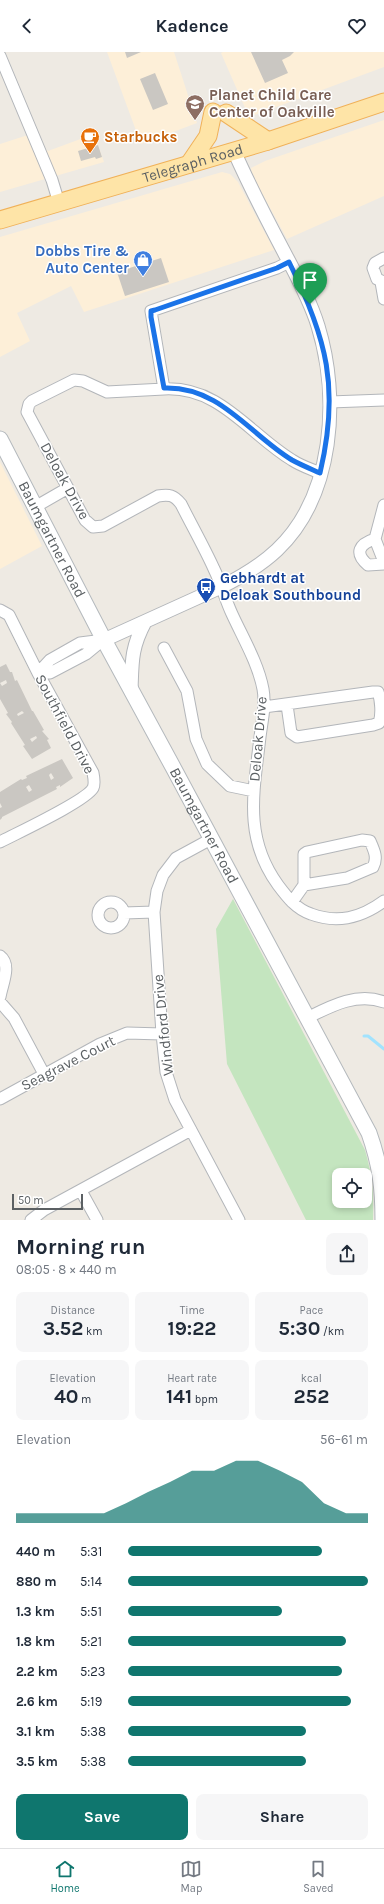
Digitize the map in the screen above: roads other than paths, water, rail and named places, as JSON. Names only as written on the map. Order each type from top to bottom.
[{"type":"main road","name":"Telegraph Road","points":[[0,220],[268,141],[384,102]]},
{"type":"main road","points":[[189,164],[208,136],[220,112],[268,141]]},
{"type":"main road","name":"Baumgartner Road","points":[[0,438],[104,640],[369,1133],[382,1180],[383,1220]]},
{"type":"street","points":[[0,56],[52,180],[59,203]]},
{"type":"street","points":[[38,673],[50,660],[80,643],[104,640],[221,587],[250,571],[264,562],[281,545],[299,522],[308,507],[320,473],[326,444],[330,402],[326,363],[318,325],[289,262],[245,176],[234,151]]},
{"type":"street","points":[[384,258],[375,263],[373,268],[377,279],[383,282],[384,299]]},
{"type":"street","points":[[164,388],[151,311],[277,268],[289,262]]},
{"type":"street","name":"Deloak Drive","points":[[320,473],[292,460],[223,406],[205,395],[191,390],[164,388],[107,392],[84,381],[74,380],[29,404],[27,412],[85,520],[92,527],[103,526],[158,496],[167,494],[175,497],[184,511],[221,587],[259,674],[263,690],[264,708],[252,804],[254,834],[272,877],[292,902],[306,913],[334,920],[353,918],[371,910],[384,901]]},
{"type":"street","points":[[330,402],[384,400]]},
{"type":"street","points":[[35,507],[68,488]]},
{"type":"street","points":[[375,539],[363,544],[360,549],[360,555],[368,565],[384,563],[375,539],[384,505]]},
{"type":"street","name":"Southfield Drive","points":[[0,610],[9,615],[38,673],[93,773],[95,780],[93,788],[81,800],[0,842]]},
{"type":"street","points":[[131,690],[132,654],[137,638],[145,622]]},
{"type":"street","points":[[164,648],[187,691],[196,739],[207,764],[230,786],[254,791]]},
{"type":"street","points":[[264,708],[378,692],[380,718],[379,723],[373,725],[297,737],[291,732],[287,705]]},
{"type":"street","name":"Windford Drive","points":[[212,839],[176,858],[163,875],[157,890],[154,912],[162,1034],[166,1072],[175,1100],[240,1220]]},
{"type":"street","points":[[292,902],[304,885],[304,854],[307,852],[366,840],[370,842],[375,854],[375,863],[373,867],[347,878],[304,885]]},
{"type":"street","points":[[124,913],[154,912]]},
{"type":"street","points":[[0,956],[4,959],[7,966],[0,997]]},
{"type":"street","points":[[307,1018],[348,1000],[360,998],[383,1001]]},
{"type":"street","points":[[0,1002],[14,1018],[44,1074]]},
{"type":"street","name":"Seagrave Court","points":[[0,1099],[100,1044],[127,1033],[162,1034]]},
{"type":"street","points":[[31,1220],[44,1210],[192,1130]]},
{"type":"street","points":[[81,1191],[97,1220]]},
{"type":"waterway","points":[[364,1036],[368,1036],[384,1049]]},
{"type":"place","name":"Planet Child Care Center of Oakville","points":[[195,121]]},
{"type":"place","name":"Starbucks","points":[[90,154]]},
{"type":"place","name":"Dobbs Tire & Auto Center","points":[[143,277]]},
{"type":"place","name":"Gebhardt at Deloak Southbound","points":[[206,604]]}]
